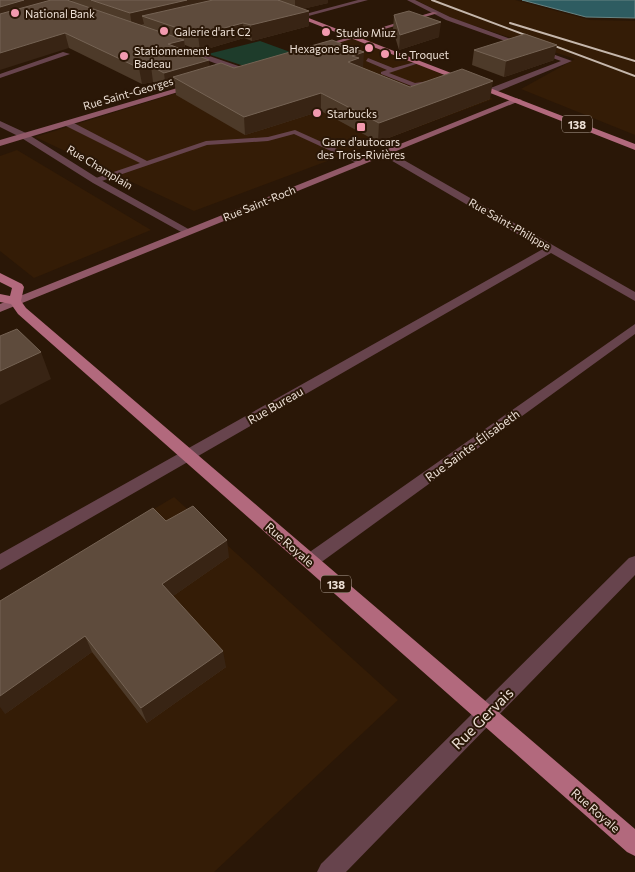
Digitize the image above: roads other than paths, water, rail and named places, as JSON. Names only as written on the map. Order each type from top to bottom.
[{"type":"main road","name":"138","points":[[257,1],[301,16],[635,147]]},
{"type":"main road","points":[[0,276],[18,287],[14,302]]},
{"type":"main road","name":"Rue Royale","points":[[0,298],[14,302],[186,455],[635,844]]},
{"type":"street","points":[[301,16],[365,0]]},
{"type":"street","points":[[410,0],[435,13],[568,61],[491,91]]},
{"type":"street","points":[[310,50],[435,13]]},
{"type":"street","points":[[160,41],[244,71]]},
{"type":"street","points":[[0,76],[66,54]]},
{"type":"street","points":[[230,75],[254,68]]},
{"type":"street","name":"Rue Saint-Georges","points":[[0,143],[205,82]]},
{"type":"street","name":"Rue Saint-Roch","points":[[0,308],[518,100]]},
{"type":"street","name":"Rue Champlain","points":[[0,124],[23,135],[96,181],[187,232]]},
{"type":"street","name":"Rue Saint-Philippe","points":[[385,153],[635,297]]},
{"type":"street","name":"Rue Bureau","points":[[0,563],[186,455],[552,248]]},
{"type":"street","name":"Rue Sainte-Élisabeth","points":[[310,561],[635,328]]},
{"type":"street","name":"Rue Gervais","points":[[329,872],[635,563]]},
{"type":"lane","points":[[319,48],[328,51]]},
{"type":"lane","points":[[368,60],[394,70]]},
{"type":"lane","points":[[383,73],[417,62]]},
{"type":"lane","points":[[359,63],[414,86],[438,82]]},
{"type":"lane","points":[[447,80],[457,78]]},
{"type":"lane","points":[[67,123],[146,163]]},
{"type":"lane","points":[[96,181],[206,143],[268,139],[295,132],[362,162]]},
{"type":"water","points":[[522,0],[635,0],[635,18],[586,17]]},
{"type":"railway","points":[[432,0],[635,76]]},
{"type":"railway","points":[[510,23],[635,61]]},
{"type":"place","name":"National Bank","points":[[15,13]]},
{"type":"place","name":"Galerie d'art C2","points":[[164,31]]},
{"type":"place","name":"Studio Miuz","points":[[326,32]]},
{"type":"place","name":"Hexagone Bar","points":[[369,48]]},
{"type":"place","name":"Le Troquet","points":[[385,54]]},
{"type":"place","name":"Stationnement Badeau","points":[[124,56]]},
{"type":"place","name":"Starbucks","points":[[317,113]]},
{"type":"place","name":"Gare d'autocars des Trois-Rivières","points":[[361,127]]}]
